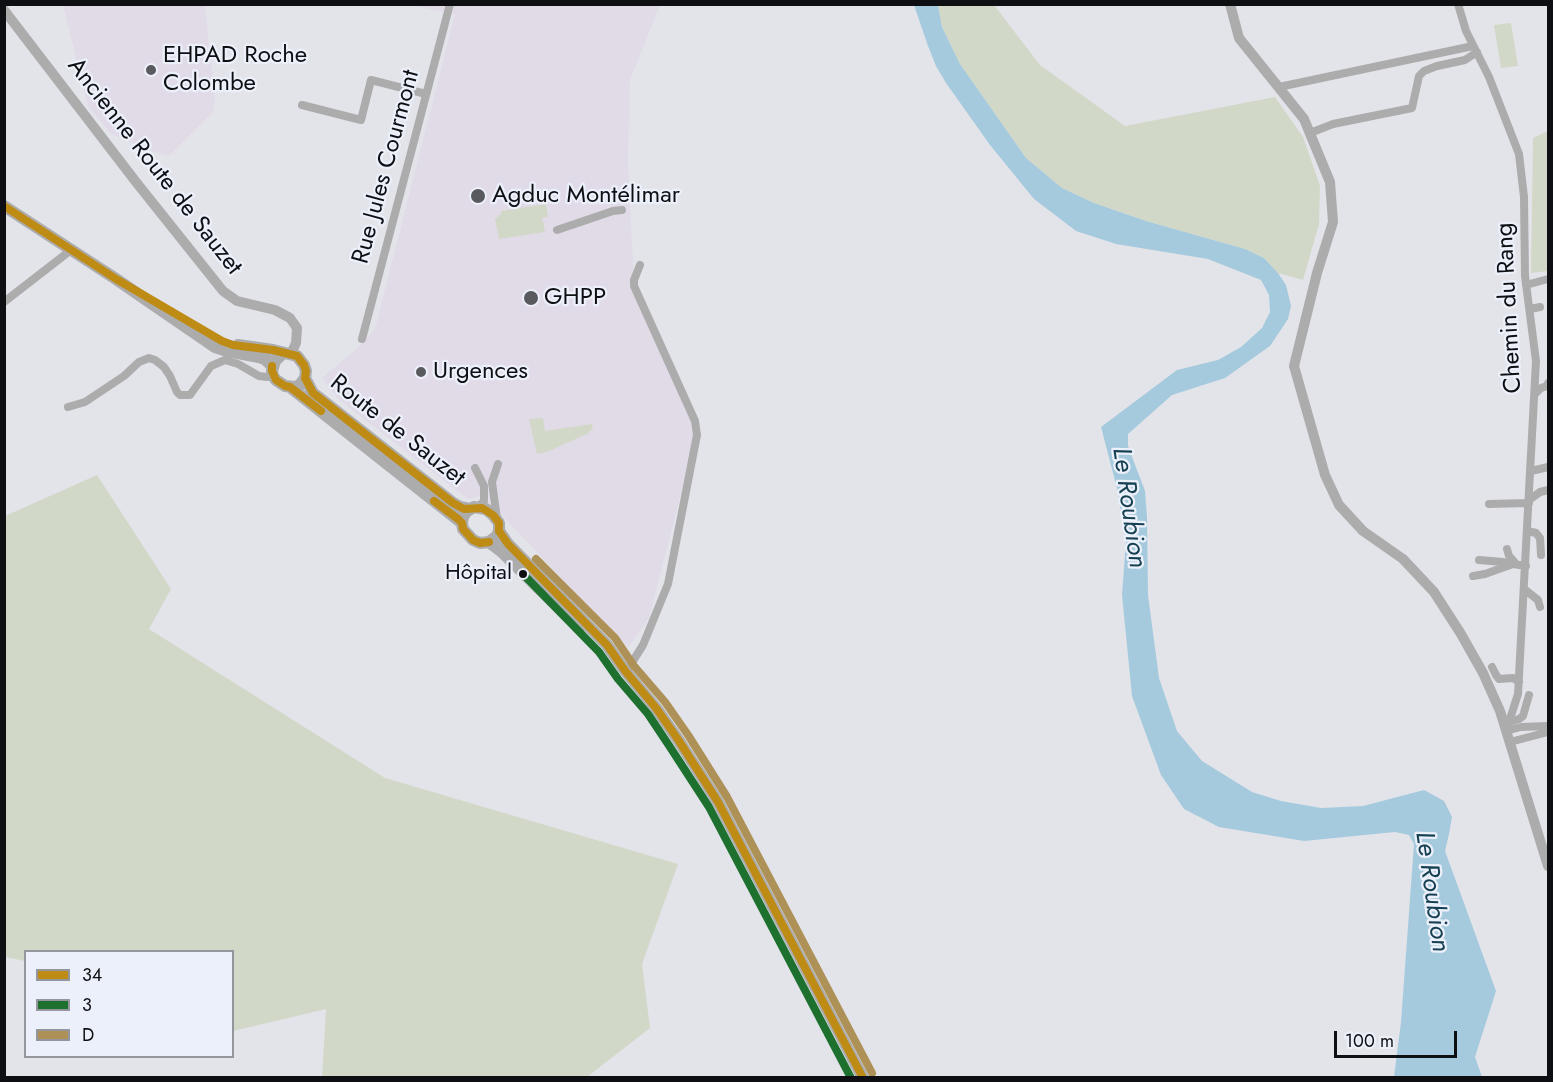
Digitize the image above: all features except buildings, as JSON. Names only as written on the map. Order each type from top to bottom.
[{"type":"main road","points":[[4,206],[215,347],[265,359],[280,384],[290,387],[299,386],[305,378],[304,365],[297,356],[222,341],[116,279]]},
{"type":"main road","points":[[273,371],[274,360],[287,353]]},
{"type":"main road","name":"Route de Sauzet","points":[[305,378],[313,393],[453,503],[460,507],[474,508]]},
{"type":"main road","name":"Route de Sauzet","points":[[290,387],[462,523]]},
{"type":"main road","points":[[498,525],[497,536],[489,542],[480,543],[473,540],[463,530],[462,523],[463,517],[474,508],[486,509],[498,525],[508,544],[607,645],[680,741],[718,802],[863,1077]]},
{"type":"main road","points":[[489,542],[626,672]]},
{"type":"street","name":"Rue Jules Courmont","points":[[362,339],[450,4]]},
{"type":"street","points":[[1230,4],[1239,38],[1304,119],[1330,182],[1333,222],[1293,366],[1325,475],[1340,506],[1363,531],[1403,559],[1434,592],[1461,634],[1483,673],[1500,711],[1548,866]]},
{"type":"street","name":"Chemin du Rang","points":[[1458,4],[1466,32],[1490,78],[1520,154],[1527,285],[1536,361],[1519,682],[1518,694],[1507,730]]},
{"type":"street","name":"Ancienne Route de Sauzet","points":[[4,9],[136,182],[223,291],[237,301],[275,310],[290,318],[297,328],[296,343],[287,353]]},
{"type":"street","points":[[1279,87],[1475,49]]},
{"type":"street","points":[[1310,133],[1333,124],[1412,108],[1419,76],[1424,71],[1465,60],[1475,49]]},
{"type":"street","points":[[302,105],[361,120],[371,80],[426,94]]},
{"type":"street","points":[[557,230],[622,210]]},
{"type":"street","points":[[4,302],[71,250]]},
{"type":"street","points":[[626,672],[643,645],[668,584],[697,435],[695,421],[634,286],[640,265]]},
{"type":"street","points":[[1527,285],[1548,279]]},
{"type":"street","points":[[1530,309],[1540,307]]},
{"type":"street","points":[[68,407],[85,402],[124,376],[139,362],[149,358],[164,367],[180,395],[190,395],[211,366],[225,360],[238,364],[259,376],[267,377],[273,371]]},
{"type":"street","points":[[1535,394],[1548,383]]},
{"type":"street","points":[[498,464],[492,482],[498,525]]},
{"type":"street","points":[[1531,471],[1548,467]]},
{"type":"street","points":[[474,508],[484,501],[484,486],[475,468]]},
{"type":"street","points":[[1489,504],[1529,501],[1540,492],[1548,490]]},
{"type":"street","points":[[1527,531],[1536,533],[1540,538],[1541,555]]},
{"type":"street","points":[[1507,549],[1513,565]]},
{"type":"street","points":[[1479,560],[1526,566]]},
{"type":"street","points":[[1473,576],[1513,565]]},
{"type":"street","points":[[1524,590],[1538,600],[1540,607]]},
{"type":"street","points":[[1492,668],[1499,679],[1513,678],[1519,682]]},
{"type":"street","points":[[1507,730],[1522,716],[1529,695]]},
{"type":"street","points":[[1507,730],[1548,726]]},
{"type":"street","points":[[1507,730],[1548,732]]},
{"type":"shaded area","points":[[63,5],[205,5],[215,100],[213,112],[169,156],[148,150],[110,133],[88,106]]},
{"type":"shaded area","points":[[409,5],[660,5],[630,80],[628,160],[634,284],[698,427],[649,618],[628,648],[493,506],[481,496],[468,499],[338,399],[322,378],[355,350],[375,329],[455,14]]},
{"type":"green space","points":[[938,5],[994,5],[1040,65],[1125,126],[1275,97],[1303,137],[1320,186],[1319,224],[1303,280],[1278,273],[1264,258],[1245,249],[1146,221],[1094,203],[1062,188],[1026,158],[960,64],[942,27]]},
{"type":"green space","points":[[1511,23],[1518,66],[1501,68],[1494,25]]},
{"type":"green space","points":[[1548,131],[1548,271],[1531,273],[1533,138]]},
{"type":"green space","points":[[546,204],[548,217],[542,218],[545,232],[499,239],[495,219],[501,211]]},
{"type":"green space","points":[[543,418],[545,431],[592,424],[593,428],[587,434],[547,452],[537,454],[529,419]]},
{"type":"green space","points":[[97,475],[171,589],[149,629],[385,778],[678,864],[642,964],[650,1028],[587,1077],[322,1077],[326,1009],[234,1031],[234,950],[24,950],[24,961],[5,957],[5,516]]},
{"type":"water","name":"Le Roubion","points":[[914,5],[938,5],[942,27],[960,64],[1026,158],[1062,188],[1094,203],[1146,221],[1245,249],[1264,258],[1286,285],[1291,306],[1288,319],[1270,346],[1225,378],[1172,395],[1128,434],[1128,446],[1145,491],[1148,595],[1159,678],[1177,731],[1202,761],[1252,792],[1281,801],[1321,808],[1363,806],[1424,790],[1444,801],[1452,817],[1445,851],[1496,991],[1475,1057],[1482,1077],[1394,1077],[1401,1022],[1414,844],[1409,835],[1395,832],[1304,841],[1219,827],[1184,809],[1161,775],[1132,696],[1122,595],[1126,541],[1117,488],[1101,427],[1177,370],[1218,360],[1241,347],[1262,328],[1270,312],[1269,295],[1261,280],[1208,259],[1116,244],[1076,231],[1034,199],[990,145],[946,83],[936,66]]},
{"type":"transit line","name":"34","points":[[4,206],[116,279],[222,341],[297,356],[304,365],[305,378],[313,393],[453,503],[464,509],[482,508],[493,515],[499,523],[499,531]]},
{"type":"transit line","name":"34","points":[[272,366],[276,380],[290,387],[321,411]]},
{"type":"transit line","name":"34","points":[[434,501],[458,519],[473,540],[480,543],[489,542]]},
{"type":"transit line","name":"34","points":[[499,531],[508,544],[607,645],[679,741],[718,802],[863,1078]]},
{"type":"transit line","name":"D","points":[[536,559],[615,638],[688,735],[727,797],[872,1073]]},
{"type":"transit line","name":"3","points":[[522,573],[599,652],[618,679],[648,714],[670,747],[709,807],[851,1078]]},
{"type":"place","name":"EHPAD Roche Colombe","points":[[151,70]]},
{"type":"place","name":"Agduc Montélimar","points":[[478,196]]},
{"type":"place","name":"GHPP","points":[[531,298]]},
{"type":"place","name":"Urgences","points":[[421,372]]},
{"type":"place","name":"Hôpital","points":[[523,574]]}]
